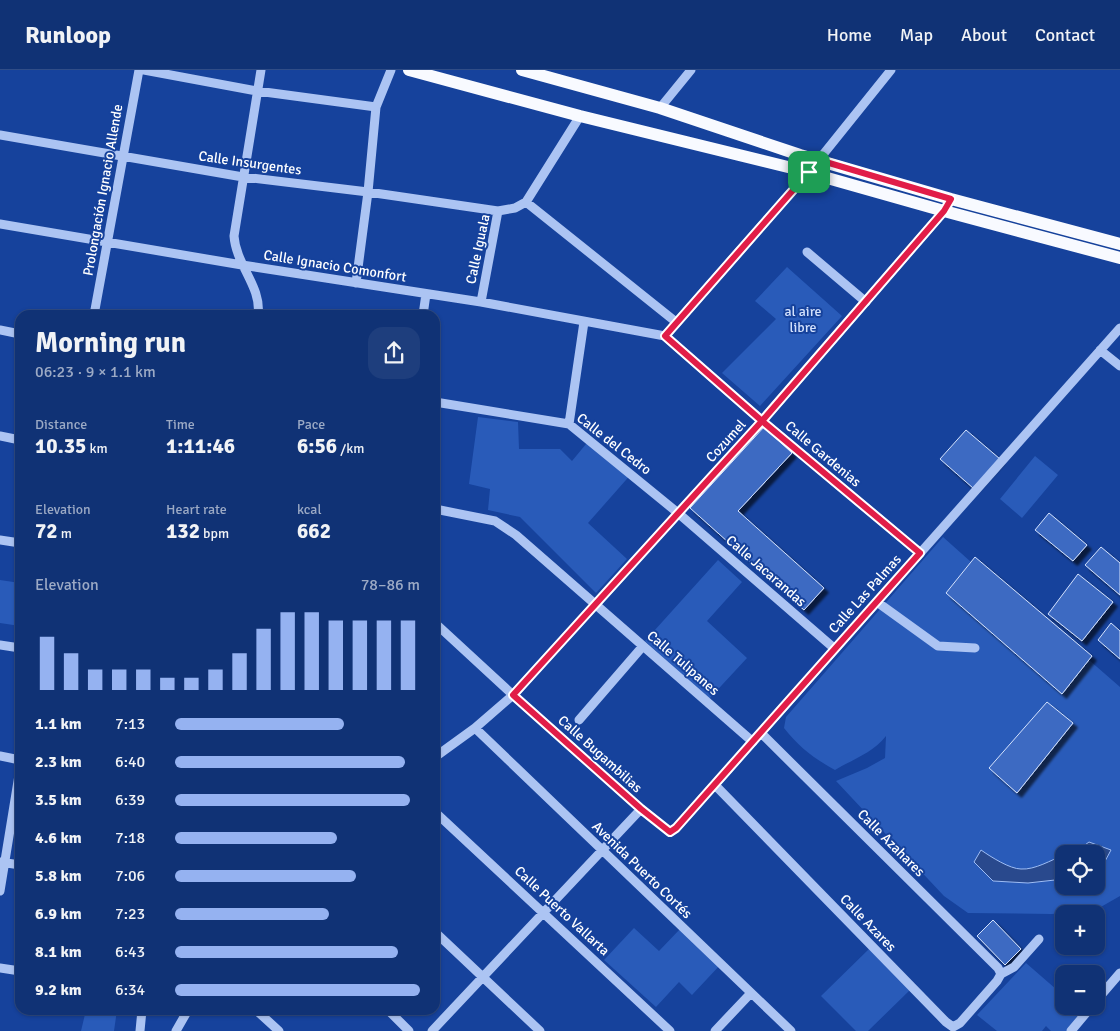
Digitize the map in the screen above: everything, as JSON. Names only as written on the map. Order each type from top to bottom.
[{"type":"main road","points":[[409,70],[580,116],[809,172],[944,211],[1120,258]]},
{"type":"main road","points":[[522,70],[545,73],[660,108],[800,155],[951,199],[1120,244]]},
{"type":"street","name":"Prolongación Ignacio Allende","points":[[95,310],[139,70]]},
{"type":"street","points":[[144,70],[257,91],[376,107]]},
{"type":"street","points":[[259,310],[256,293],[235,249],[234,236],[261,70]]},
{"type":"street","points":[[356,283],[368,192],[376,107],[391,70]]},
{"type":"street","points":[[660,108],[691,70]]},
{"type":"street","points":[[665,336],[809,172],[891,70]]},
{"type":"street","points":[[580,116],[526,202],[676,322]]},
{"type":"street","name":"Calle Insurgentes","points":[[0,135],[243,177],[368,192],[498,211]]},
{"type":"street","name":"Cozumel","points":[[440,753],[475,728],[513,695],[596,605],[762,421],[944,211],[951,199]]},
{"type":"street","name":"Calle Iguala","points":[[481,302],[498,211],[515,208],[526,202]]},
{"type":"street","name":"Calle Ignacio Comonfort","points":[[0,224],[242,265],[481,302],[665,336]]},
{"type":"street","points":[[807,252],[866,302]]},
{"type":"street","points":[[424,310],[426,294]]},
{"type":"street","points":[[569,424],[584,322]]},
{"type":"street","name":"Calle Las Palmas","points":[[670,832],[676,828],[715,785],[1120,328]]},
{"type":"street","points":[[0,330],[15,333]]},
{"type":"street","name":"Calle Gardenias","points":[[665,336],[762,421],[920,553]]},
{"type":"street","points":[[1100,350],[1120,366]]},
{"type":"street","name":"Calle del Cedro","points":[[440,403],[569,424],[678,513]]},
{"type":"street","points":[[0,436],[15,439]]},
{"type":"street","name":"Calle Tulipanes","points":[[440,510],[495,521],[516,535],[753,742]]},
{"type":"street","name":"Calle Jacarandas","points":[[678,513],[835,649]]},
{"type":"street","points":[[0,540],[15,542]]},
{"type":"street","points":[[877,602],[938,646],[975,648]]},
{"type":"street","name":"Calle Bugambilias","points":[[440,628],[641,809],[670,832]]},
{"type":"street","points":[[0,645],[15,647]]},
{"type":"street","points":[[579,720],[643,646]]},
{"type":"street","name":"Avenida Puerto Cortés","points":[[475,728],[791,1031]]},
{"type":"street","name":"Calle Azahares","points":[[761,733],[998,968],[1001,974]]},
{"type":"street","points":[[0,756],[15,759]]},
{"type":"street","name":"Calle Azares","points":[[715,785],[953,1027],[960,1023],[1001,974]]},
{"type":"street","points":[[0,891],[2,862],[15,795]]},
{"type":"street","points":[[432,1031],[641,809]]},
{"type":"street","name":"Calle Puerto Vallarta","points":[[440,817],[670,1031]]},
{"type":"street","points":[[2,862],[15,864]]},
{"type":"street","points":[[440,937],[540,1031]]},
{"type":"street","points":[[1001,974],[1014,968],[1039,939]]},
{"type":"street","points":[[0,968],[15,970]]},
{"type":"street","points":[[1105,990],[1120,973]]},
{"type":"street","points":[[716,1031],[751,993]]},
{"type":"street","points":[[140,1031],[142,1015]]},
{"type":"street","points":[[176,1031],[185,1015]]},
{"type":"street","points":[[261,1015],[279,1031]]},
{"type":"street","points":[[393,1015],[409,1031]]},
{"type":"street","points":[[1071,1031],[1084,1015]]},
{"type":"green space","name":"al aire libre","points":[[787,267],[842,316],[760,406],[722,373],[776,319],[755,301]]},
{"type":"green space","points":[[478,417],[518,422],[519,449],[560,449],[572,461],[591,438],[633,472],[588,523],[627,559],[596,593],[520,517],[488,510],[490,489],[469,484]]},
{"type":"green space","points":[[1035,456],[1058,475],[1022,518],[1000,499]]},
{"type":"green space","points":[[943,537],[971,562],[947,593],[1062,694],[1089,660],[1120,687],[1120,896],[1104,905],[1055,905],[1055,914],[1052,914],[968,913],[944,896],[836,781],[885,758],[886,736],[869,751],[835,770],[801,747],[784,728],[786,717]]},
{"type":"green space","points":[[718,560],[742,582],[707,621],[747,658],[709,699],[645,641]]},
{"type":"green space","points":[[0,580],[15,582],[15,625],[0,623]]},
{"type":"green space","points":[[634,928],[659,951],[681,928],[721,964],[692,995],[679,982],[656,1007],[604,960]]},
{"type":"green space","points":[[869,949],[910,990],[868,1031],[856,1031],[821,996]]},
{"type":"green space","points":[[1026,963],[1055,988],[1055,1015],[1080,1015],[1069,1031],[1051,1031],[1046,1026],[1042,1031],[997,1031],[977,1015]]},
{"type":"green space","points":[[85,1015],[116,1015],[114,1031],[81,1031]]},
{"type":"shaded area","points":[[1089,842],[1097,845],[1085,845]]},
{"type":"shaded area","points":[[1105,848],[1111,850],[1105,861]]},
{"type":"shaded area","points":[[981,850],[1006,865],[1021,869],[1037,866],[1055,859],[1055,880],[1028,883],[993,881],[974,862]]},
{"type":"building","points":[[764,427],[792,453],[738,511],[824,588],[804,610],[690,508]]},
{"type":"building","points":[[966,430],[1000,459],[973,488],[940,459]]},
{"type":"building","points":[[1049,513],[1087,545],[1073,561],[1035,530]]},
{"type":"building","points":[[1101,547],[1120,563],[1120,595],[1085,565]]},
{"type":"building","points":[[975,557],[1092,656],[1062,694],[946,593]]},
{"type":"building","points":[[1078,574],[1113,602],[1082,641],[1048,614]]},
{"type":"building","points":[[1111,623],[1120,631],[1120,659],[1098,640]]},
{"type":"building","points":[[1047,702],[1073,723],[1017,793],[989,768]]},
{"type":"building","points":[[993,920],[1021,949],[1005,965],[977,936]]},
{"type":"route","points":[[809,172],[665,336],[762,421],[513,695],[641,809],[670,832],[676,828],[920,553],[762,421],[944,211],[951,199],[819,160],[809,172]]}]
